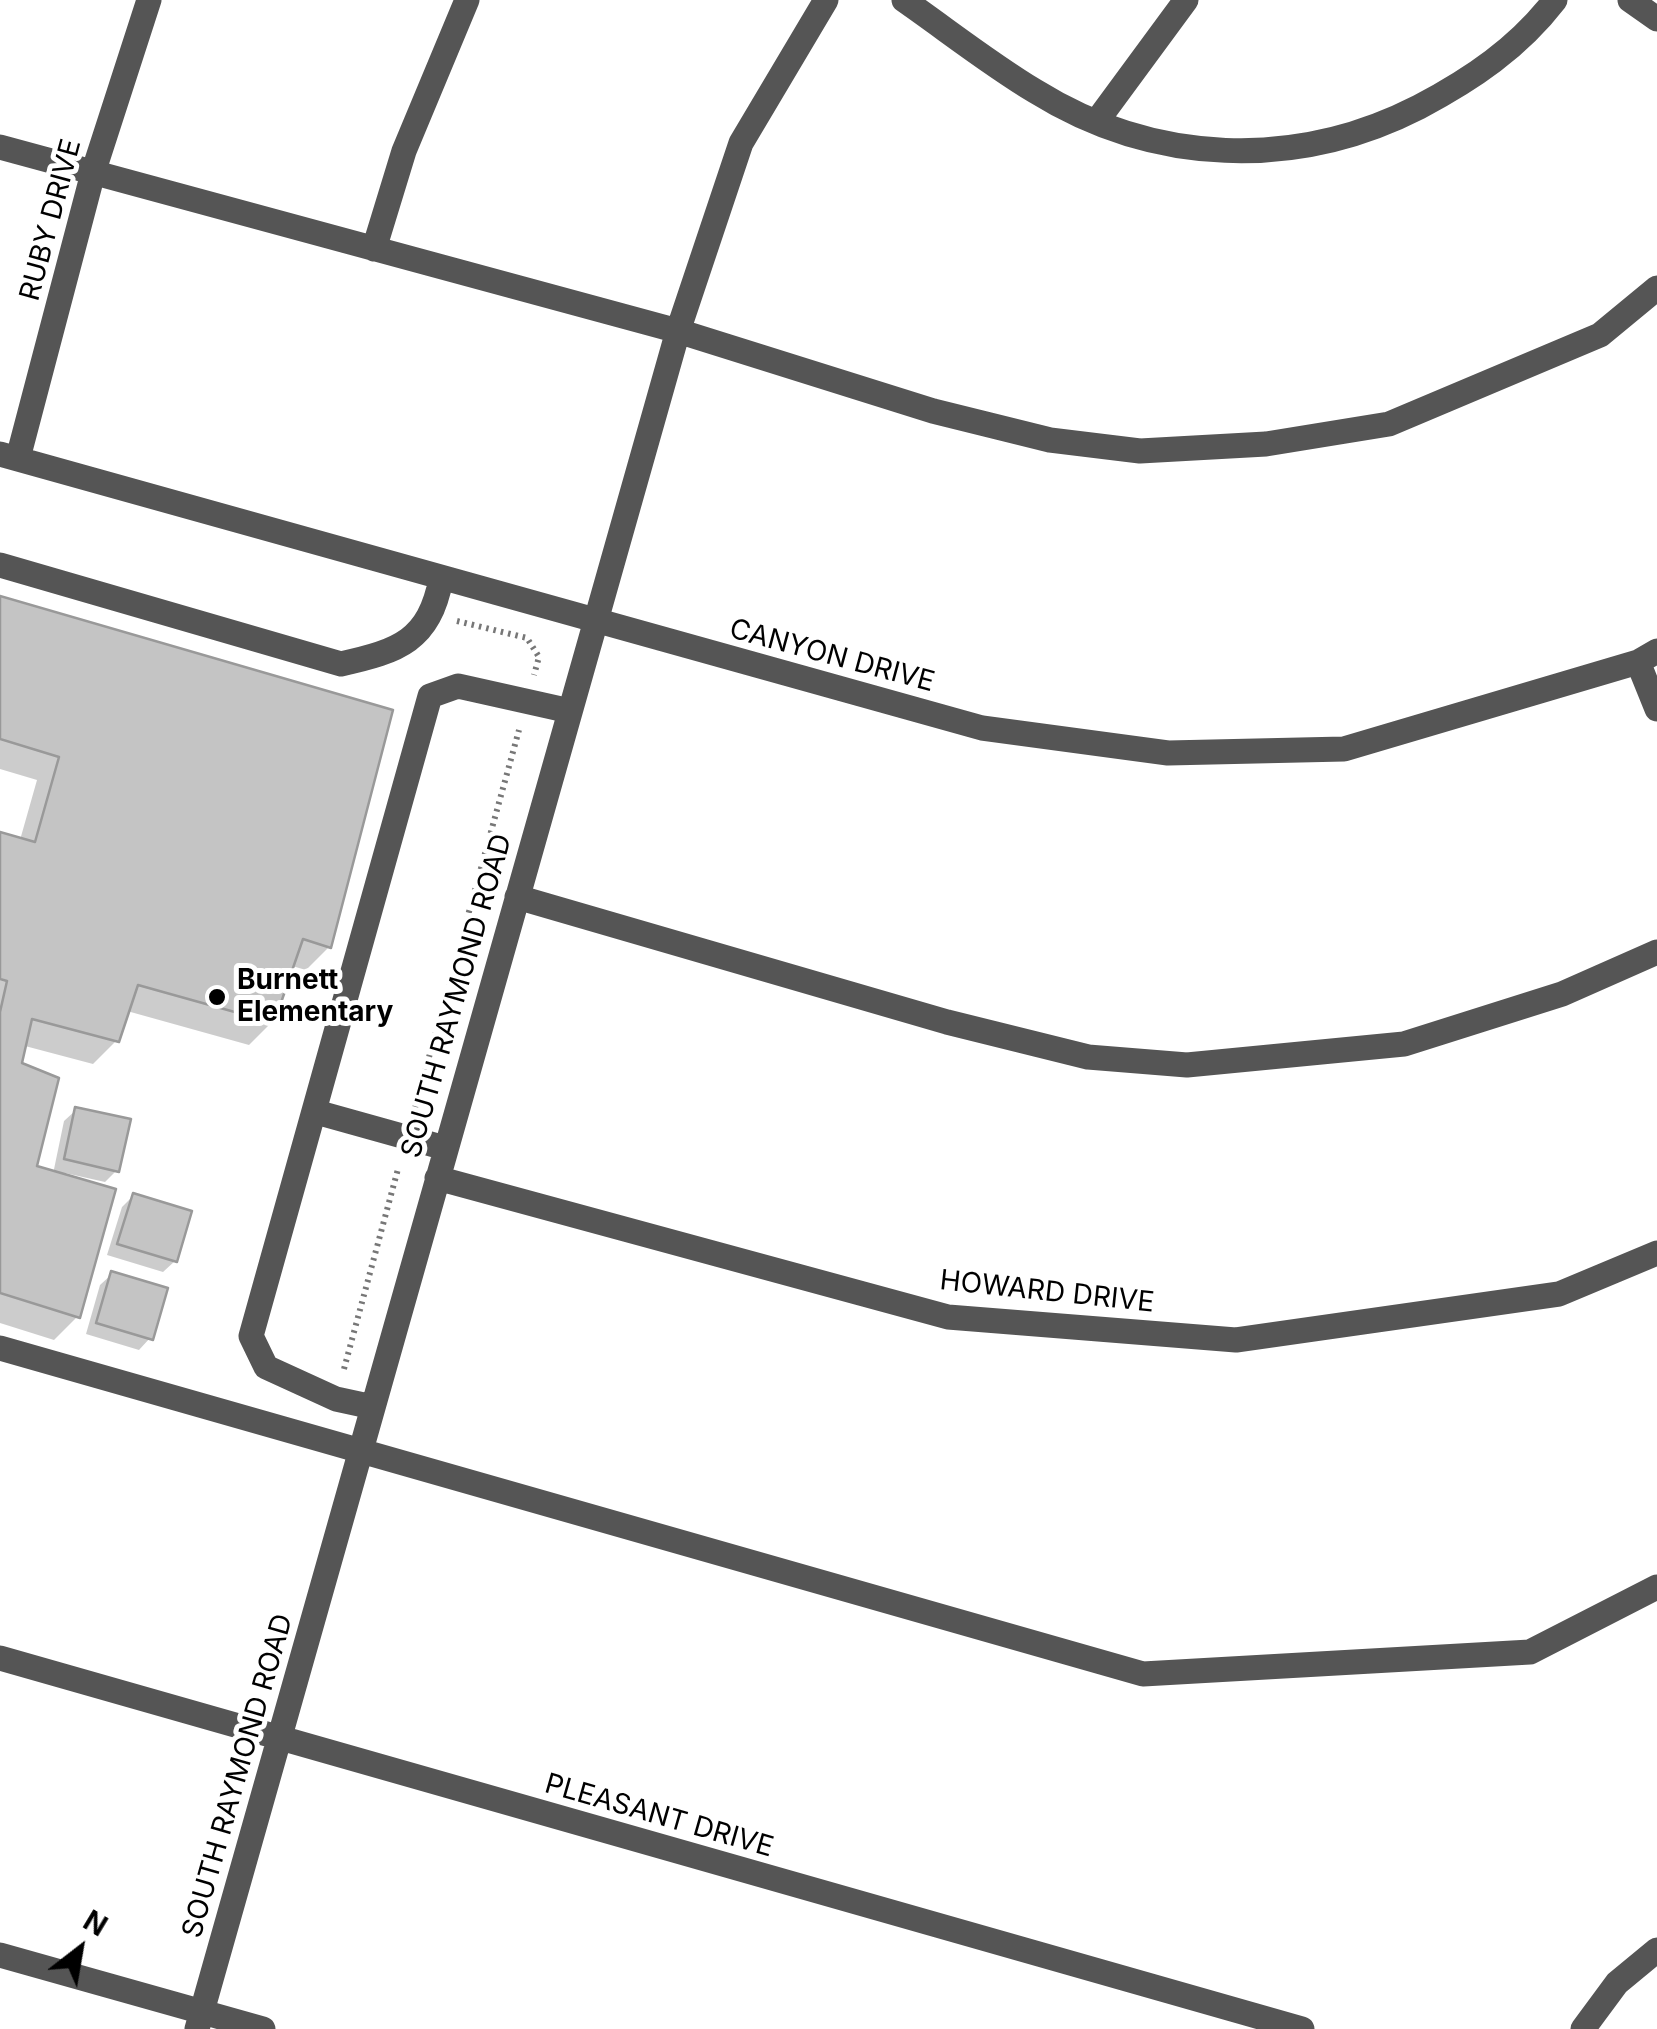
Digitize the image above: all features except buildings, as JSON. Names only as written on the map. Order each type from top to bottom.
[{"type":"street","name":"RUBY DRIVE","points":[[9,456],[149,0]]},
{"type":"street","points":[[374,249],[404,150],[467,0]]},
{"type":"street","name":"SOUTH RAYMOND ROAD","points":[[200,2020],[678,331],[740,143],[826,0]]},
{"type":"street","points":[[904,0],[1037,93],[1098,121],[1212,152],[1284,151],[1352,138],[1482,71],[1536,24],[1554,0]]},
{"type":"street","points":[[1098,121],[1186,0]]},
{"type":"street","points":[[1630,0],[1657,19]]},
{"type":"street","points":[[0,147],[678,331],[933,410],[1050,440],[1140,452],[1266,444],[1389,424],[1600,335],[1657,288]]},
{"type":"street","name":"CANYON DRIVE","points":[[9,456],[595,623],[982,728],[1168,753],[1344,749],[1647,656]]},
{"type":"street","points":[[0,565],[341,664],[385,654],[417,635],[434,613],[442,580]]},
{"type":"street","points":[[1647,656],[1657,709]]},
{"type":"street","points":[[373,1406],[336,1399],[266,1367],[250,1336],[430,696],[458,686],[570,711]]},
{"type":"street","points":[[517,897],[947,1022],[1088,1057],[1187,1065],[1404,1044],[1562,994],[1657,952]]},
{"type":"street","points":[[316,1112],[445,1148]]},
{"type":"street","name":"HOWARD DRIVE","points":[[437,1178],[948,1317],[1236,1340],[1559,1294],[1657,1253]]},
{"type":"street","points":[[0,1348],[1143,1674],[1530,1652],[1657,1586]]},
{"type":"street","name":"PLEASANT DRIVE","points":[[0,1658],[1302,2029]]},
{"type":"street","points":[[1582,2029],[1617,1984],[1657,1950]]},
{"type":"street","points":[[0,1955],[200,2020],[263,2029]]},
{"type":"place","name":"Burnett Elementary","points":[[217,997]]}]
